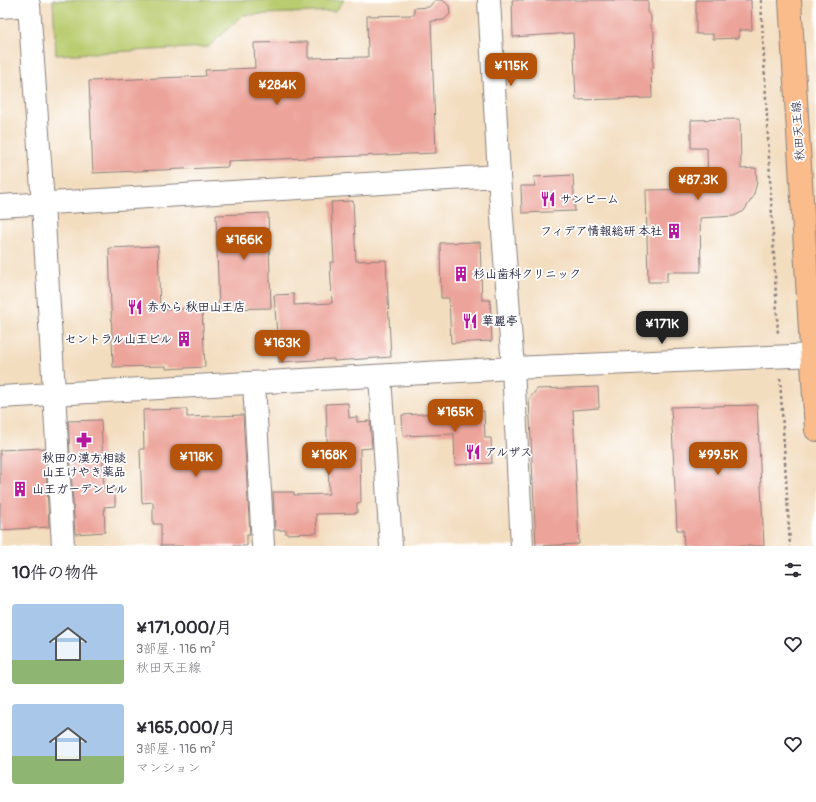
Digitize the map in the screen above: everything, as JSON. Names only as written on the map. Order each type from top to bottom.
[{"type":"main road","name":"秋田天王線","points":[[790,0],[814,355],[816,430]]},
{"type":"street","points":[[489,0],[499,176],[513,368],[522,546]]},
{"type":"street","points":[[0,7],[29,5],[43,204],[63,546]]},
{"type":"street","points":[[0,206],[499,176]]},
{"type":"street","points":[[0,397],[513,368],[814,355]]},
{"type":"street","points":[[380,376],[391,546]]},
{"type":"street","points":[[254,383],[263,546]]},
{"type":"path","points":[[761,0],[790,546]]},
{"type":"green space","points":[[53,0],[344,0],[336,11],[243,15],[208,47],[56,55]]},
{"type":"building","points":[[435,0],[443,0],[449,6],[450,14],[444,20],[431,21],[436,153],[228,161],[228,167],[93,173],[89,81],[206,76],[205,70],[255,68],[254,43],[308,42],[308,58],[368,57],[367,16],[414,15],[414,8],[429,7]]},
{"type":"building","points":[[512,0],[648,0],[648,12],[651,16],[651,27],[654,32],[653,68],[651,70],[652,98],[576,100],[573,33],[513,37]]},
{"type":"building","points":[[696,0],[751,0],[752,30],[739,30],[739,38],[713,39],[713,34],[696,34]]},
{"type":"building","points":[[740,119],[741,169],[756,168],[757,182],[753,197],[744,211],[734,216],[700,218],[701,272],[667,272],[667,282],[648,282],[646,190],[708,189],[707,148],[691,148],[691,120]]},
{"type":"building","name":"サンビーム","points":[[573,175],[575,211],[522,213],[521,186],[535,186],[534,177]]},
{"type":"building","points":[[353,201],[356,261],[386,260],[391,357],[334,361],[334,359],[279,362],[274,295],[294,294],[294,305],[332,303],[330,262],[334,262],[331,202]]},
{"type":"building","points":[[268,213],[271,308],[219,309],[216,215]]},
{"type":"building","points":[[480,242],[482,300],[490,300],[492,341],[451,343],[449,298],[441,298],[440,243]]},
{"type":"building","name":"赤から 秋田山王店","points":[[158,246],[160,310],[202,308],[205,367],[166,369],[166,366],[113,367],[109,248]]},
{"type":"building","points":[[598,387],[599,408],[573,410],[579,544],[536,546],[529,399],[537,389]]},
{"type":"building","points":[[348,403],[349,418],[357,417],[357,422],[370,421],[372,448],[360,449],[361,503],[357,503],[357,513],[316,514],[317,533],[286,534],[286,530],[275,530],[273,492],[294,492],[294,495],[329,494],[326,404]]},
{"type":"building","points":[[757,405],[764,546],[684,546],[683,530],[677,530],[671,407]]},
{"type":"building","points":[[187,409],[187,417],[243,415],[250,535],[247,535],[247,546],[161,546],[161,524],[153,524],[153,502],[142,503],[140,449],[144,449],[143,410]]},
{"type":"building","points":[[484,411],[485,438],[491,438],[492,463],[455,465],[454,434],[403,436],[402,415]]},
{"type":"building","points":[[101,420],[104,488],[115,488],[115,506],[104,507],[105,532],[75,534],[68,421]]},
{"type":"building","name":"山王ガーデンビル","points":[[45,448],[49,527],[0,530],[0,450]]},
{"type":"place","name":"サンビーム","points":[[548,199]]},
{"type":"place","name":"フィデア情報総研 本社","points":[[674,231]]},
{"type":"place","name":"杉山歯科クリニック","points":[[461,274]]},
{"type":"place","name":"赤から 秋田山王店","points":[[135,307]]},
{"type":"place","name":"華麗亭","points":[[470,321]]},
{"type":"place","name":"セントラル山王ビル","points":[[184,339]]},
{"type":"place","name":"秋田の漢方相談 山王けやき薬品","points":[[84,440]]},
{"type":"place","name":"アルザス","points":[[473,452]]},
{"type":"place","name":"山王ガーデンビル","points":[[20,489]]}]
